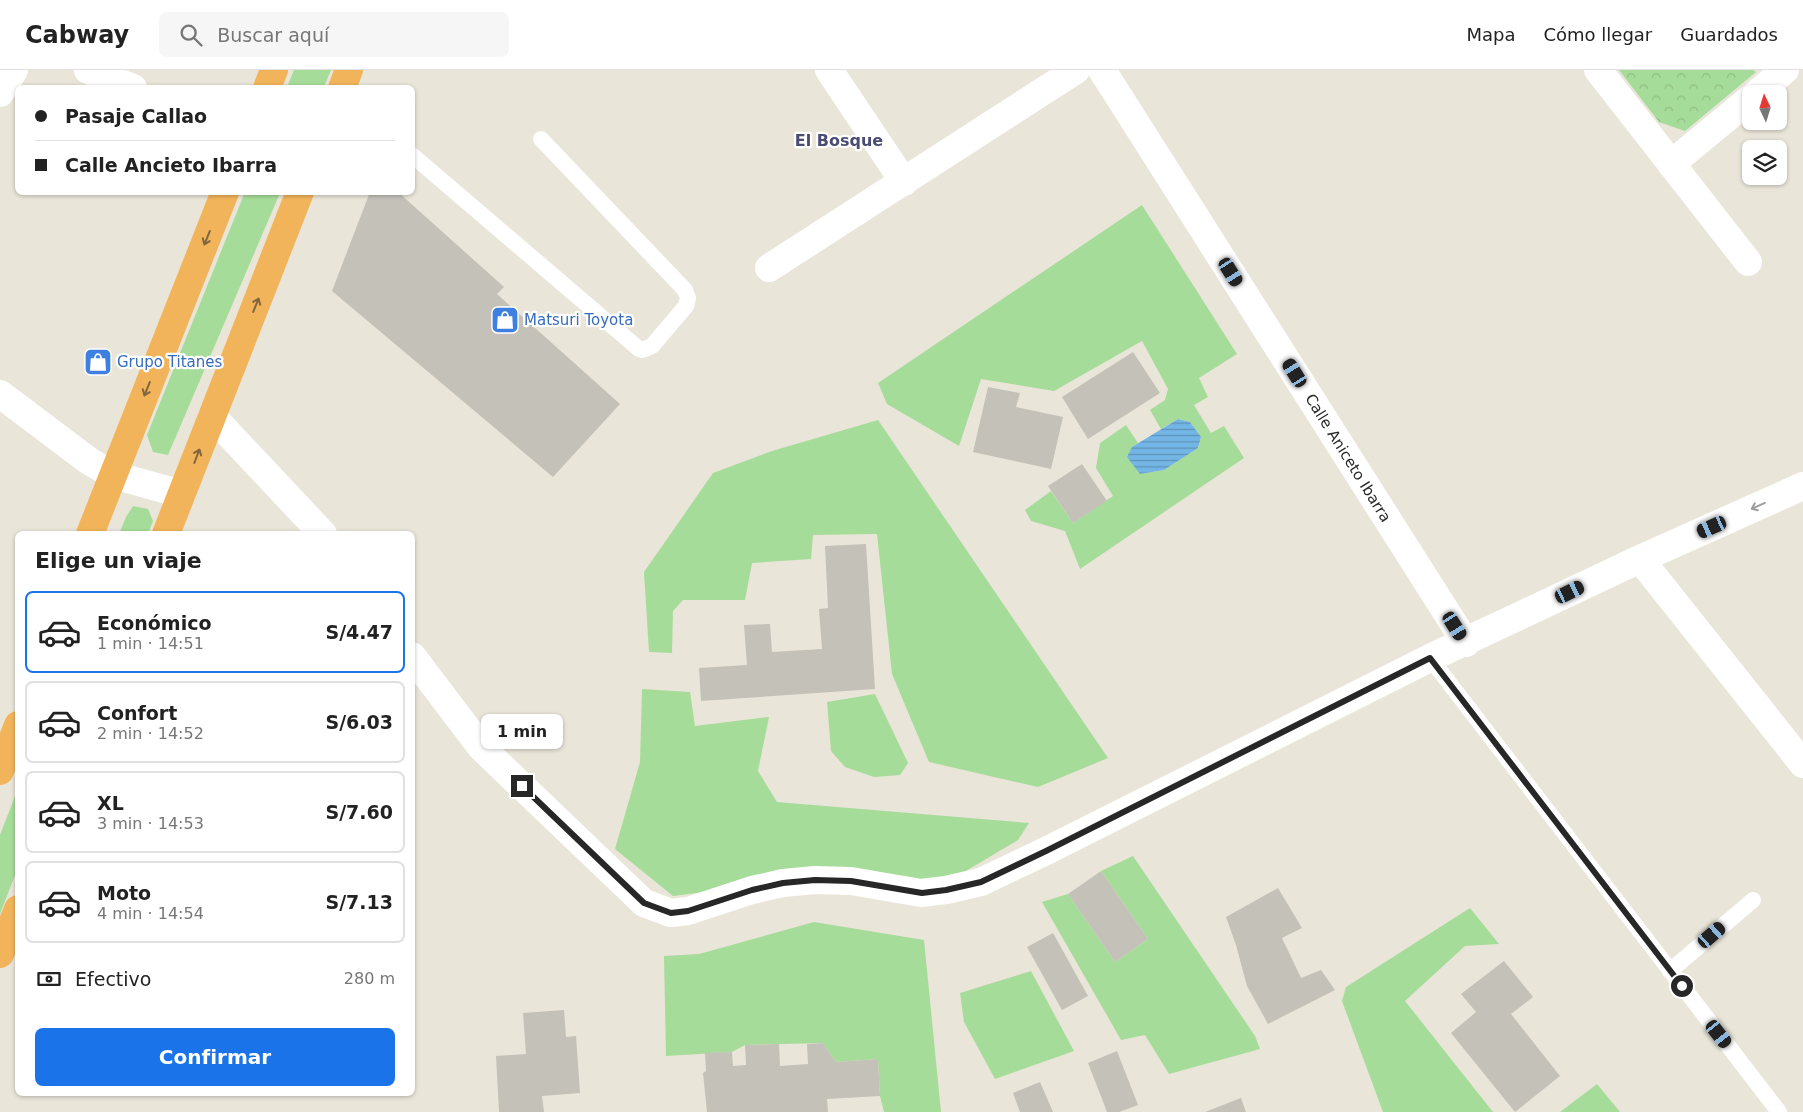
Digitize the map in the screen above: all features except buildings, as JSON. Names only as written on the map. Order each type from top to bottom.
[{"type":"highway","points":[[268,85],[274,70]]},
{"type":"highway","points":[[343,85],[349,70]]},
{"type":"highway","points":[[91,531],[224,195]]},
{"type":"highway","points":[[167,531],[299,195]]},
{"type":"highway","points":[[0,771],[15,733]]},
{"type":"highway","points":[[0,954],[15,917]]},
{"type":"street","points":[[0,93],[14,70]]},
{"type":"street","points":[[88,70],[126,85]]},
{"type":"street","points":[[829,70],[904,182]]},
{"type":"street","points":[[769,268],[1076,70]]},
{"type":"street","name":"Calle Aniceto Ibarra","points":[[1102,70],[1466,643]]},
{"type":"street","points":[[1598,70],[1748,262]]},
{"type":"street","points":[[1767,85],[1785,70]]},
{"type":"street","points":[[1671,164],[1742,105]]},
{"type":"street","points":[[0,394],[89,461],[113,475],[182,494]]},
{"type":"street","points":[[212,416],[320,531]]},
{"type":"street","points":[[415,660],[481,748],[644,903],[671,913],[688,911],[752,890],[783,883],[815,880],[851,881],[922,893],[946,890],[981,882],[1430,658],[1466,643],[1640,559],[1803,486]]},
{"type":"street","points":[[1640,559],[1803,764]]},
{"type":"lane","points":[[415,158],[638,349],[642,350],[652,346],[686,306],[688,298],[685,290],[541,140]]},
{"type":"lane","points":[[1430,658],[1779,1112]]},
{"type":"lane","points":[[1670,971],[1753,900]]},
{"type":"green space","points":[[294,70],[331,70],[325,85],[288,85]]},
{"type":"green space","points":[[1619,70],[1753,70],[1756,72],[1685,131],[1659,122]]},
{"type":"green space","points":[[244,195],[279,195],[168,455],[153,452],[147,435]]},
{"type":"green space","points":[[1142,205],[1237,354],[1199,378],[1208,397],[1194,405],[1211,433],[1224,426],[1244,458],[1080,569],[1065,531],[1031,521],[1025,510],[1051,491],[1073,523],[1113,496],[1096,468],[1100,443],[1126,425],[1138,443],[1132,447],[1140,474],[1164,470],[1198,448],[1201,438],[1190,422],[1178,419],[1161,429],[1150,410],[1165,400],[1168,389],[1142,341],[1054,391],[981,379],[959,446],[887,404],[878,383]]},
{"type":"green space","points":[[878,420],[1108,758],[1038,787],[929,762],[892,674],[877,534],[813,535],[811,559],[752,563],[745,600],[683,600],[673,611],[672,653],[649,652],[644,572],[713,473],[772,451]]},
{"type":"green space","points":[[133,506],[148,509],[153,521],[149,531],[120,531]]},
{"type":"green space","points":[[642,689],[690,692],[695,726],[769,717],[758,771],[777,802],[1029,823],[1018,840],[944,884],[704,892],[673,896],[615,849],[640,762]]},
{"type":"green space","points":[[875,694],[908,763],[900,775],[874,777],[845,767],[831,751],[827,702]]},
{"type":"green space","points":[[15,796],[15,875],[0,914],[0,835]]},
{"type":"green space","points":[[1133,856],[1255,1036],[1260,1049],[1169,1074],[1145,1035],[1121,1040],[1042,902],[1068,894],[1115,962],[1148,939],[1101,871]]},
{"type":"green space","points":[[1470,908],[1499,944],[1465,946],[1405,1001],[1493,1112],[1383,1112],[1342,1001],[1346,987]]},
{"type":"green space","points":[[814,922],[924,940],[941,1112],[884,1112],[880,1096],[878,1059],[836,1062],[823,1043],[745,1045],[732,1052],[666,1056],[664,956],[699,954]]},
{"type":"green space","points":[[1031,971],[1074,1051],[995,1079],[964,1022],[960,993]]},
{"type":"green space","points":[[1597,1084],[1620,1112],[1560,1112]]},
{"type":"water","points":[[1178,419],[1190,422],[1201,437],[1198,448],[1164,470],[1140,474],[1127,457],[1132,447]]},
{"type":"place","name":"Matsuri Toyota","points":[[505,320]]},
{"type":"place","name":"Grupo Titanes","points":[[98,362]]},
{"type":"district","name":"El Bosque","points":[[839,140]]},
{"type":"route","points":[[522,786],[644,903],[671,913],[688,911],[752,890],[783,883],[815,880],[851,881],[922,893],[946,890],[981,882],[1046,851],[1430,658],[1682,986]]}]
